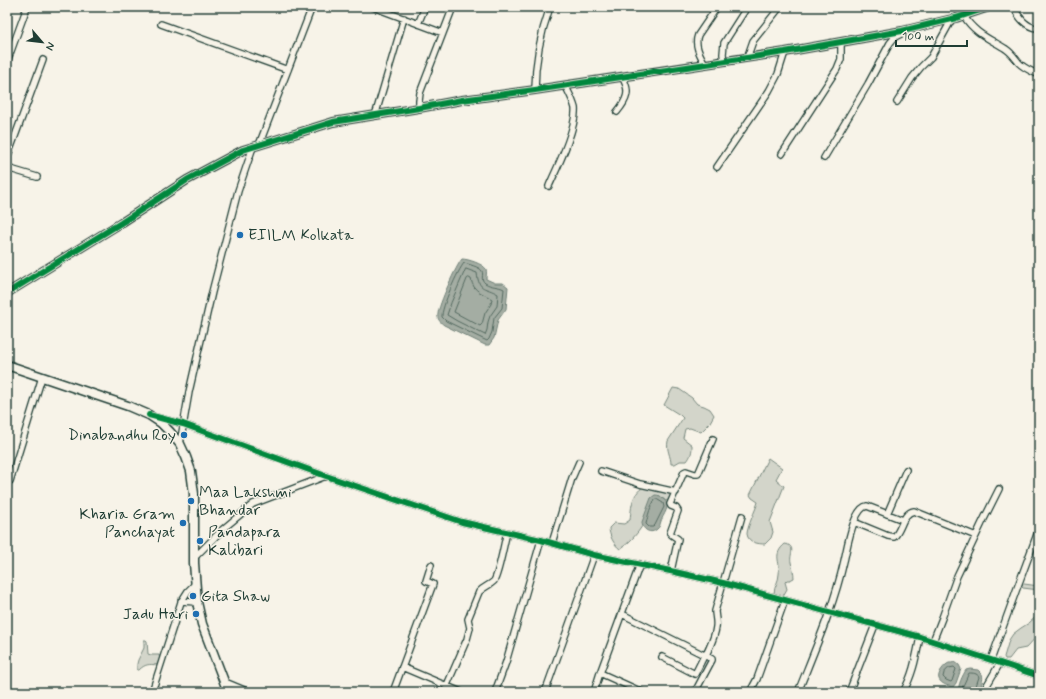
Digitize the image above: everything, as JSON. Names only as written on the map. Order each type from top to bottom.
[{"type":"main road","points":[[7,365],[128,406],[149,415],[161,423],[180,444],[191,471],[194,494],[194,557],[197,602],[202,624],[228,692]]},
{"type":"street","points":[[7,62],[27,7]]},
{"type":"street","points":[[180,444],[189,392],[212,292],[238,191],[288,70],[312,7]]},
{"type":"street","points":[[373,7],[443,33]]},
{"type":"street","points":[[418,24],[425,7]]},
{"type":"street","points":[[419,108],[418,101],[420,93],[453,7]]},
{"type":"street","points":[[535,90],[537,53],[550,7]]},
{"type":"street","points":[[705,64],[698,50],[696,40],[717,7]]},
{"type":"street","points":[[724,61],[724,43],[747,7]]},
{"type":"street","points":[[747,58],[753,41],[780,7]]},
{"type":"street","points":[[7,293],[122,223],[187,180],[243,150],[333,122],[462,100],[785,52],[902,31],[964,16],[989,7]]},
{"type":"street","points":[[1014,7],[1018,17],[1022,21],[1034,28],[1039,27]]},
{"type":"street","points":[[964,16],[968,24],[976,31],[1006,48],[1020,64],[1039,75]]},
{"type":"street","points":[[375,116],[404,18]]},
{"type":"street","points":[[897,102],[920,67],[931,57],[952,19]]},
{"type":"street","points":[[161,24],[288,70]]},
{"type":"street","points":[[824,158],[868,84],[890,43],[895,37],[901,34],[902,31]]},
{"type":"street","points":[[782,154],[837,69],[842,53],[841,42]]},
{"type":"street","points":[[717,168],[769,91],[778,74],[785,52]]},
{"type":"street","points":[[7,158],[43,60]]},
{"type":"street","points":[[617,112],[622,106],[627,93],[622,77]]},
{"type":"street","points":[[550,184],[573,126],[575,108],[572,98],[565,85]]},
{"type":"street","points":[[7,168],[37,177]]},
{"type":"street","points":[[10,481],[42,377]]},
{"type":"street","points":[[149,415],[183,424],[326,476],[462,522],[541,540],[594,555],[671,571],[830,612],[920,637],[1039,676]]},
{"type":"street","points":[[671,571],[678,541],[677,538],[670,533],[678,512],[677,509],[670,504],[685,471],[698,474],[713,439]]},
{"type":"street","points":[[552,543],[572,478],[579,462]]},
{"type":"street","points":[[887,514],[906,470]]},
{"type":"street","points":[[602,471],[640,484],[676,492]]},
{"type":"street","points":[[194,557],[223,529],[253,504],[326,476]]},
{"type":"street","points":[[933,641],[957,576],[999,489]]},
{"type":"street","points":[[798,692],[830,612],[854,522],[860,510],[864,506],[870,507],[903,520]]},
{"type":"street","points":[[854,522],[894,537],[903,520],[911,511],[914,511],[976,536]]},
{"type":"street","points":[[662,658],[695,674],[706,655],[715,632],[715,612],[742,516]]},
{"type":"street","points":[[991,660],[1039,529]]},
{"type":"street","points":[[444,692],[469,634],[470,628],[468,619],[479,592],[481,589],[491,584],[497,574],[507,532]]},
{"type":"street","points":[[495,692],[506,662],[541,540]]},
{"type":"street","points":[[545,692],[594,555]]},
{"type":"street","points":[[594,692],[640,564]]},
{"type":"street","points":[[393,692],[433,584],[426,581],[431,565]]},
{"type":"street","points":[[152,692],[181,601],[195,584]]},
{"type":"street","points":[[750,692],[757,679],[785,600]]},
{"type":"street","points":[[181,601],[197,602]]},
{"type":"street","points":[[622,614],[712,659],[695,692]]},
{"type":"street","points":[[849,692],[875,625]]},
{"type":"street","points":[[903,692],[914,667],[920,637]]},
{"type":"street","points":[[983,692],[1000,662]]},
{"type":"street","points":[[402,667],[461,692]]},
{"type":"street","points":[[600,673],[642,692]]},
{"type":"street","points":[[225,682],[248,692]]},
{"type":"shaded area","points":[[673,388],[679,389],[692,398],[697,404],[710,409],[714,415],[709,424],[701,432],[690,428],[685,429],[683,438],[692,445],[690,456],[687,461],[680,461],[675,464],[671,464],[668,441],[683,418],[664,405]]},
{"type":"shaded area","points":[[768,458],[782,468],[776,479],[784,486],[770,522],[773,532],[771,538],[763,544],[752,541],[749,539],[747,534],[748,527],[758,502],[750,495]]},
{"type":"shaded area","points":[[651,482],[673,492],[670,499],[666,501],[659,495],[638,532],[620,549],[612,540],[609,528],[614,523],[624,524],[630,520],[631,507],[634,498],[640,489]]},
{"type":"shaded area","points":[[785,544],[789,545],[792,549],[791,559],[794,578],[785,582],[787,589],[783,596],[781,596],[774,593],[779,577],[778,555],[781,548]]},
{"type":"shaded area","points":[[1024,584],[1039,586],[1039,590],[1023,588],[1020,585]]},
{"type":"shaded area","points":[[1039,614],[1039,634],[1026,648],[1016,650],[1009,659],[1005,659],[1004,657],[1009,640],[1013,634]]},
{"type":"shaded area","points":[[144,640],[147,641],[148,654],[159,655],[160,659],[157,665],[147,665],[137,670],[138,660],[144,648]]},
{"type":"water","points":[[462,259],[482,265],[486,269],[486,279],[495,283],[503,283],[508,287],[506,309],[498,320],[494,338],[489,345],[485,345],[444,325],[438,319],[444,294]]},
{"type":"water","points":[[655,495],[666,501],[667,506],[659,527],[655,531],[650,532],[645,529],[642,522],[651,498]]},
{"type":"water","points":[[955,662],[961,669],[953,687],[940,681],[939,677],[941,670],[945,666],[949,663]]},
{"type":"water","points":[[966,670],[978,670],[983,676],[979,690],[978,692],[959,692],[962,678]]},
{"type":"cycle path","points":[[7,293],[121,223],[187,180],[243,150],[333,122],[462,100],[785,52],[902,31],[956,18],[989,7]]},
{"type":"cycle path","points":[[149,415],[183,424],[326,476],[462,522],[541,540],[594,555],[723,583],[920,637],[1039,676]]},
{"type":"place","name":"EIILM Kolkata","points":[[240,235]]},
{"type":"place","name":"Dinabandhu Roy","points":[[184,435]]},
{"type":"place","name":"Maa Lakshmi Bhandar","points":[[191,501]]},
{"type":"place","name":"Kharia Gram Panchayat","points":[[183,523]]},
{"type":"place","name":"Pandapara Kalibari","points":[[200,541]]},
{"type":"place","name":"Gita Shaw","points":[[193,596]]},
{"type":"place","name":"Jadu Hari","points":[[196,614]]}]
